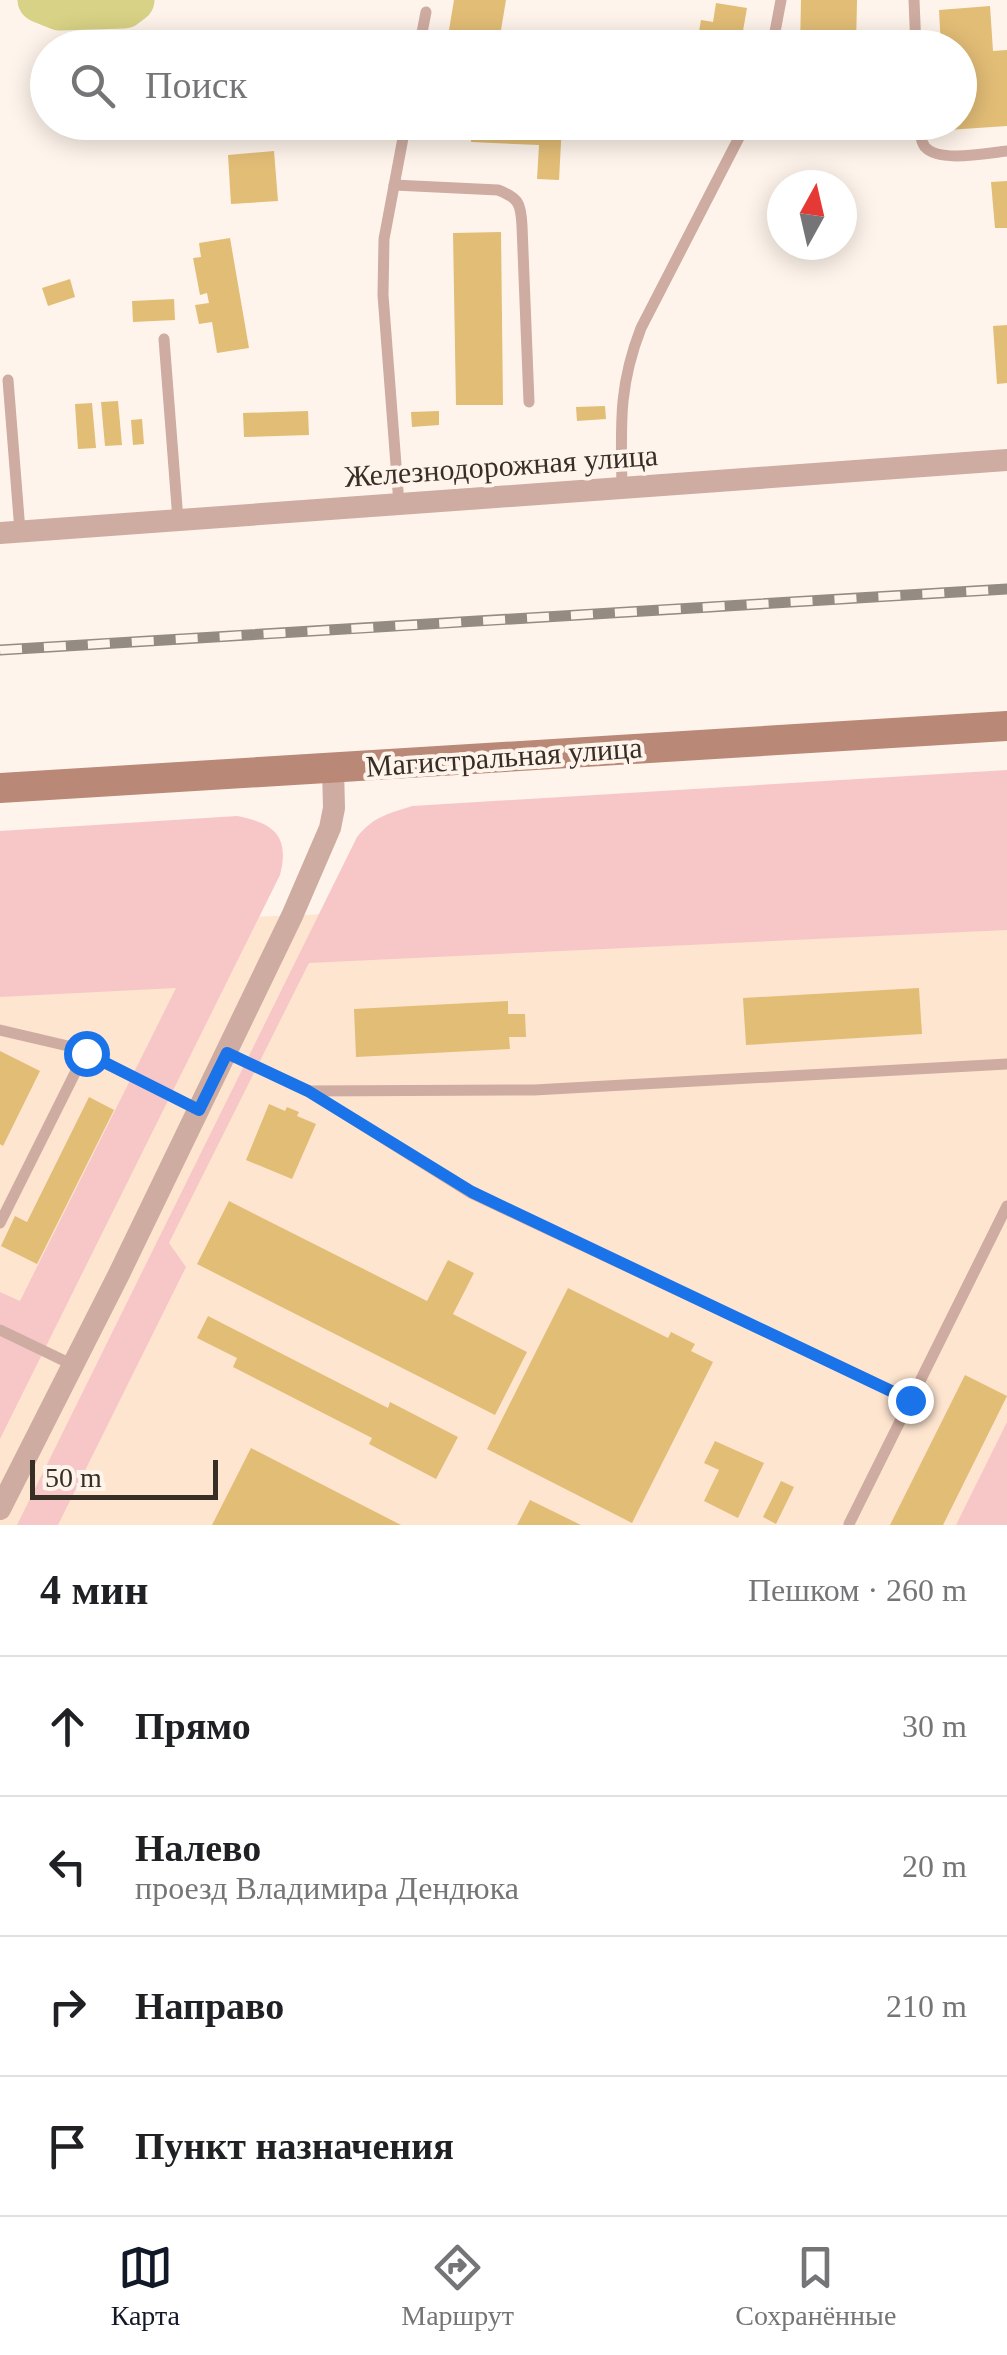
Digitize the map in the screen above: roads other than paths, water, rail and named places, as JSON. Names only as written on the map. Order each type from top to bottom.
[{"type":"main road","name":"Магистральная улица","points":[[0,788],[1007,726]]},
{"type":"street","name":"Железнодорожная улица","points":[[10,532],[1007,460]]},
{"type":"street","points":[[0,1508],[227,1053],[322,849],[334,808],[333,768]]},
{"type":"lane","points":[[775,30],[781,0]]},
{"type":"lane","points":[[914,0],[915,30]]},
{"type":"lane","points":[[423,30],[426,12]]},
{"type":"lane","points":[[399,504],[383,295],[384,239],[403,140]]},
{"type":"lane","points":[[622,488],[623,388],[633,348],[738,140]]},
{"type":"lane","points":[[922,140],[929,151],[942,156],[1007,151]]},
{"type":"lane","points":[[394,185],[498,190],[514,196],[521,208],[528,402]]},
{"type":"lane","points":[[164,339],[178,520]]},
{"type":"lane","points":[[8,380],[10,532]]},
{"type":"lane","points":[[0,1030],[86,1053],[199,1110]]},
{"type":"lane","points":[[0,1223],[86,1053]]},
{"type":"lane","points":[[227,1053],[308,1091],[472,1192],[910,1400]]},
{"type":"lane","points":[[308,1091],[534,1090],[1007,1064]]},
{"type":"lane","points":[[849,1524],[1007,1206]]},
{"type":"lane","points":[[0,1330],[73,1366]]},
{"type":"waterway","points":[[40,0],[60,8],[124,6],[132,0]]},
{"type":"railway","points":[[0,650],[1007,589]]}]
